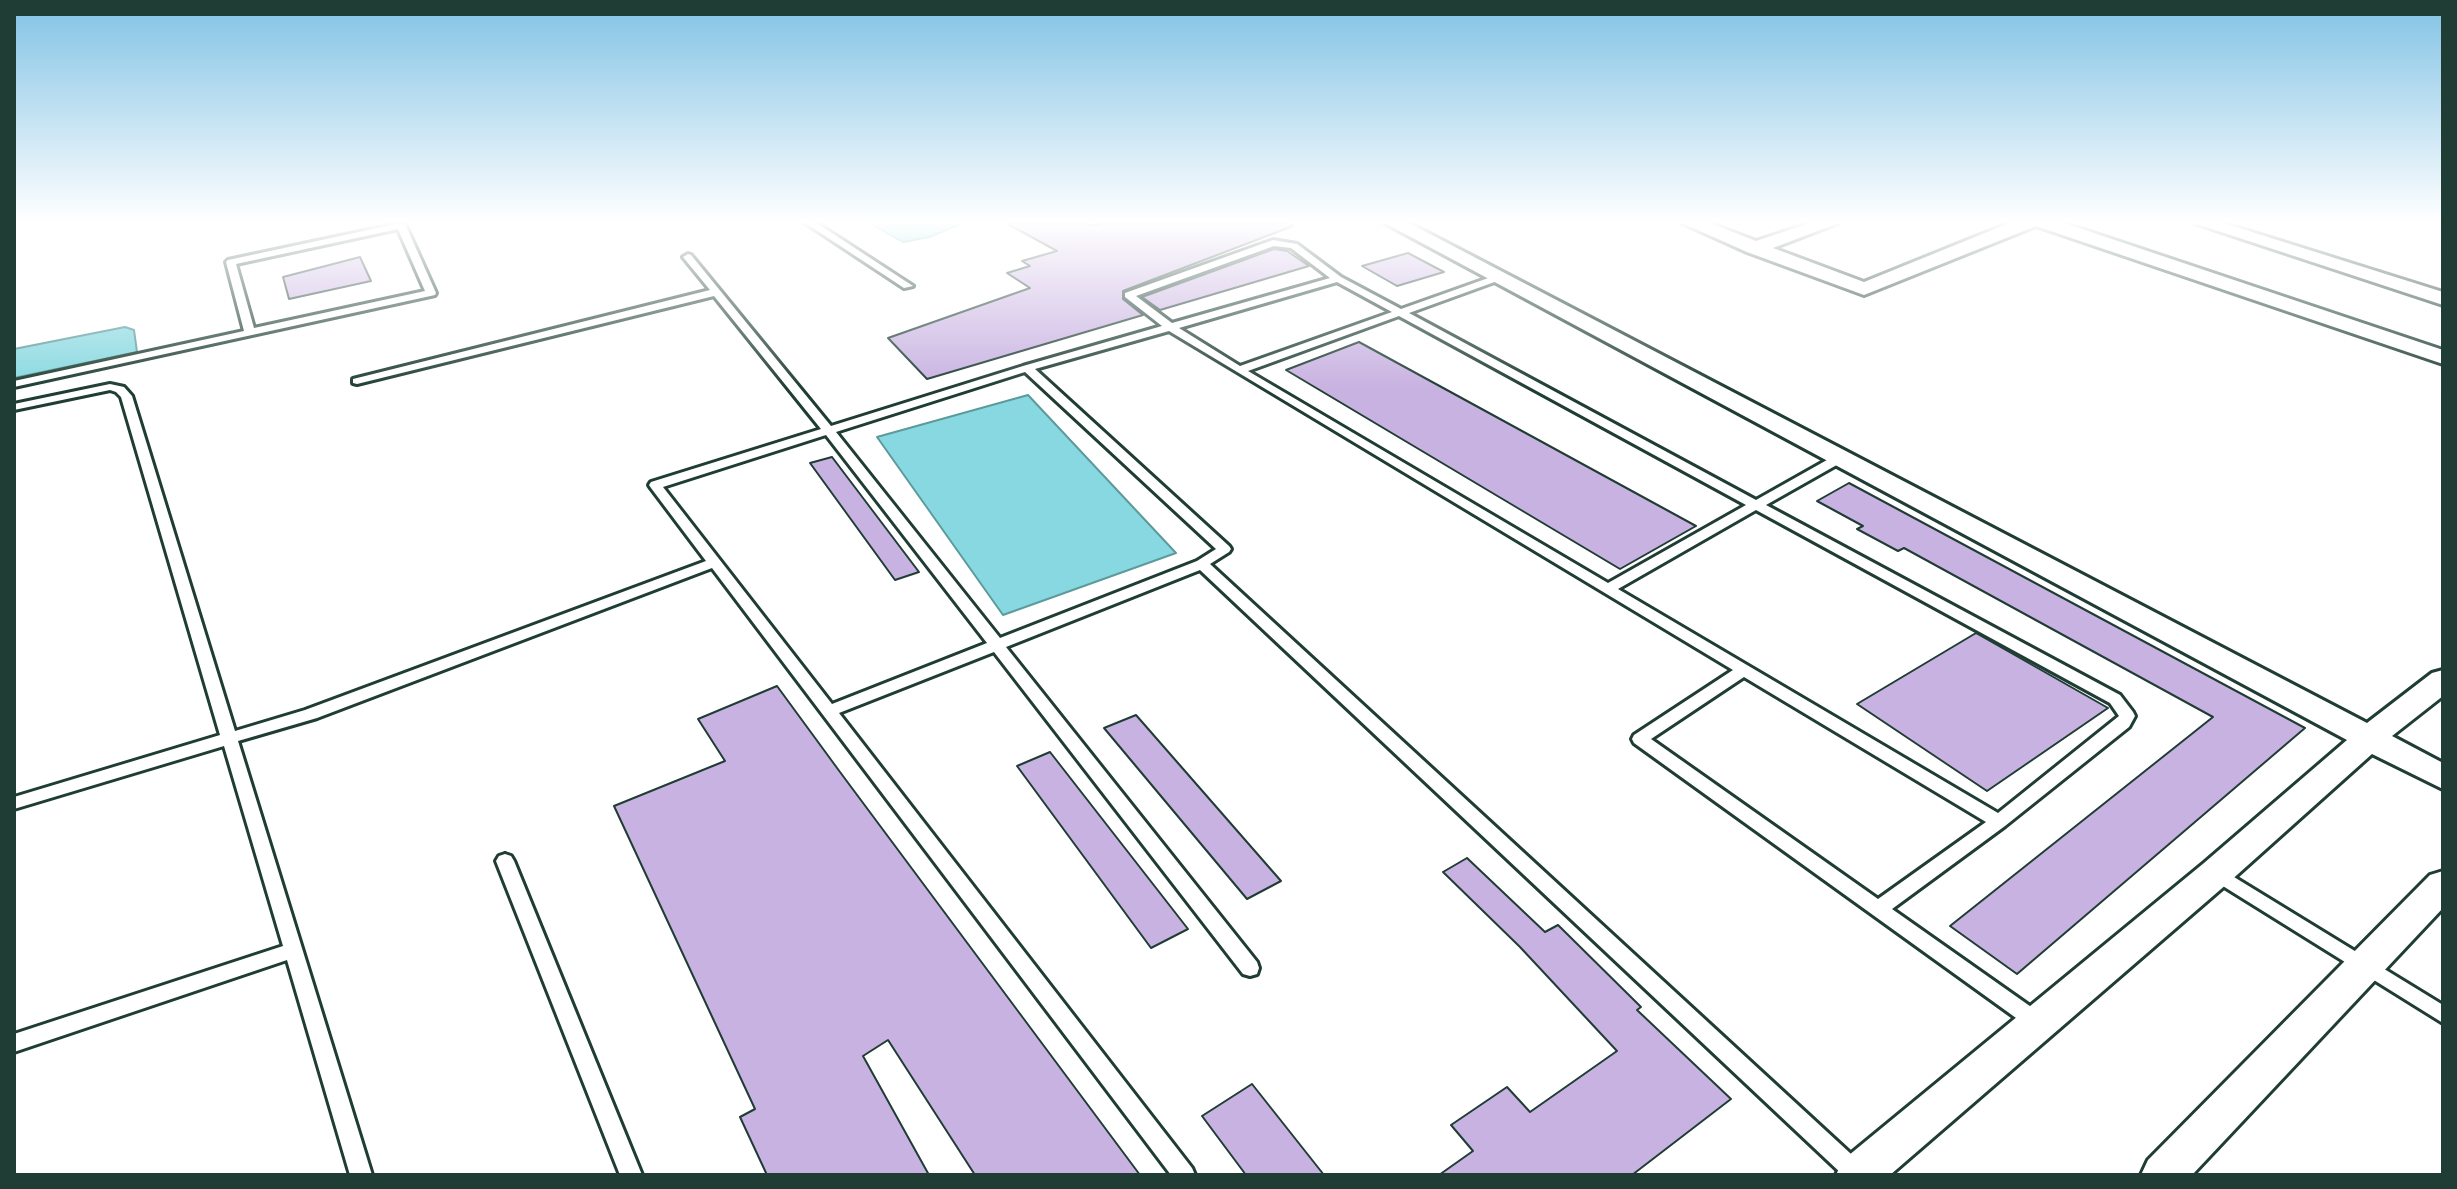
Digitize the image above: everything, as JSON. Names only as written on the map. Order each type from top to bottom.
[{"type":"street","points":[[1833,277],[1864,289],[1892,277]]},
{"type":"street","points":[[2207,277],[2443,357]]},
{"type":"street","points":[[2375,277],[2443,299]]},
{"type":"street","points":[[1497,278],[2443,777]]},
{"type":"street","points":[[1858,1175],[2216,873],[2368,739],[2443,680]]},
{"type":"street","points":[[2163,1175],[2443,885]]},
{"type":"lane","points":[[235,277],[250,332]]},
{"type":"lane","points":[[14,384],[431,293],[424,277]]},
{"type":"lane","points":[[704,277],[829,431],[1250,968]]},
{"type":"lane","points":[[895,277],[908,286]]},
{"type":"lane","points":[[1172,277],[1130,292],[1170,327],[1239,370],[1999,822]]},
{"type":"lane","points":[[1239,370],[1497,278]]},
{"type":"lane","points":[[1184,1175],[655,485],[1027,368],[1338,279],[2115,699],[2124,707],[2127,716],[2123,723],[1999,822],[1878,909]]},
{"type":"lane","points":[[357,381],[716,292]]},
{"type":"lane","points":[[827,712],[1202,564],[1224,549],[1027,368]]},
{"type":"lane","points":[[14,407],[110,387],[120,389],[126,396],[361,1175]]},
{"type":"lane","points":[[1607,589],[1838,459]]},
{"type":"lane","points":[[14,803],[230,741],[311,714],[713,563]]},
{"type":"lane","points":[[1202,564],[1858,1175]]},
{"type":"lane","points":[[1744,670],[1640,739],[2037,1022]]},
{"type":"lane","points":[[505,861],[631,1175]]},
{"type":"lane","points":[[2216,873],[2443,1015]]},
{"type":"lane","points":[[14,1043],[292,951]]},
{"type":"water","points":[[125,327],[134,330],[137,352],[14,378],[14,349]]},
{"type":"water","points":[[1028,395],[1176,553],[1003,615],[877,437]]},
{"type":"building","points":[[283,277],[369,277],[371,281],[289,299]]},
{"type":"building","points":[[1014,277],[1158,277],[1123,291],[1123,299],[1143,315],[927,379],[888,338],[1030,288]]},
{"type":"building","points":[[1196,277],[1270,277],[1160,310],[1142,297]]},
{"type":"building","points":[[1382,277],[1426,277],[1397,286]]},
{"type":"building","points":[[1359,342],[1696,526],[1620,569],[1286,370]]},
{"type":"building","points":[[832,457],[919,572],[895,580],[810,463]]},
{"type":"building","points":[[1849,483],[2305,728],[2017,974],[1950,926],[2213,717],[1904,548],[1898,551],[1857,529],[1863,526],[1817,501]]},
{"type":"building","points":[[1976,633],[2108,708],[1987,791],[1857,704]]},
{"type":"building","points":[[777,686],[1140,1175],[975,1175],[888,1040],[863,1056],[929,1175],[767,1175],[740,1117],[755,1109],[614,806],[725,761],[698,719]]},
{"type":"building","points":[[1136,715],[1281,881],[1247,899],[1104,728]]},
{"type":"building","points":[[1050,752],[1188,929],[1151,948],[1017,766]]},
{"type":"building","points":[[1467,858],[1545,932],[1558,925],[1641,1007],[1637,1010],[1731,1099],[1632,1175],[1439,1175],[1473,1151],[1451,1125],[1507,1087],[1530,1112],[1617,1051],[1520,947],[1443,872]]},
{"type":"building","points":[[1252,1084],[1324,1175],[1246,1175],[1202,1116]]}]
